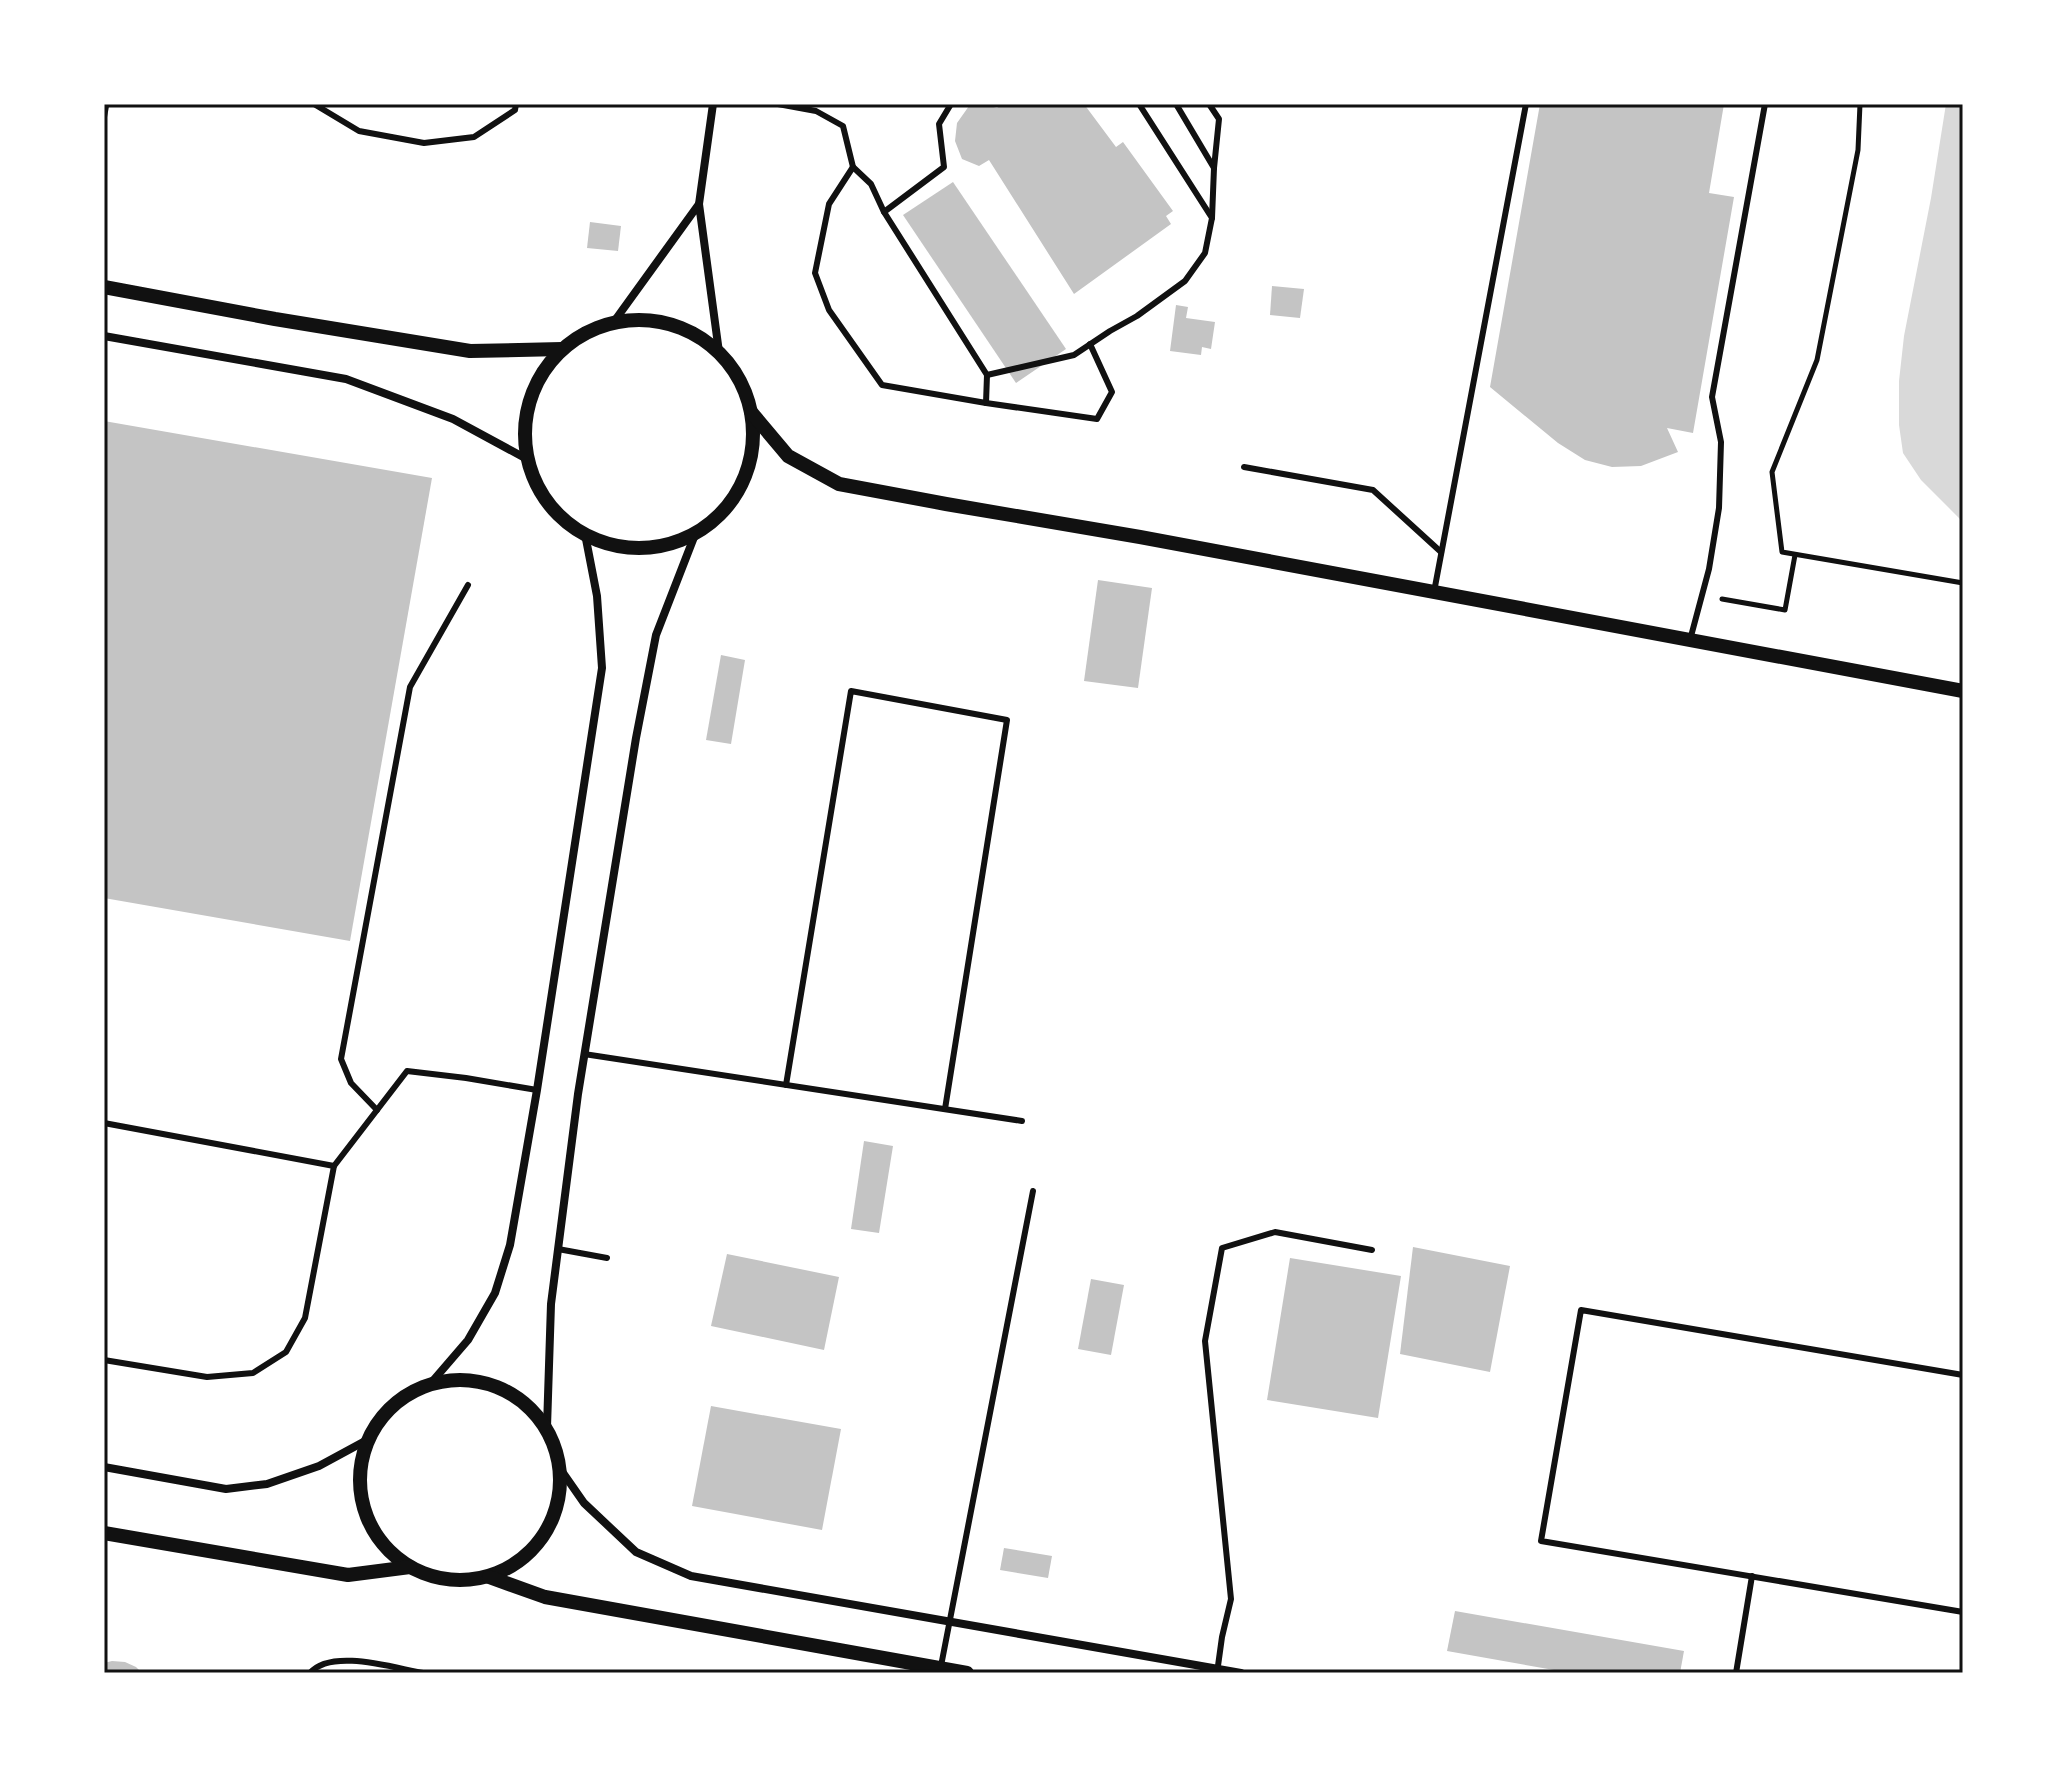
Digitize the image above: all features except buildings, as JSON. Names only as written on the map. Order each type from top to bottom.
[{"type":"street","points":[[713,104],[699,204],[719,352]]},
{"type":"street","points":[[613,323],[699,204]]},
{"type":"street","points":[[104,287],[470,351],[562,349]]},
{"type":"street","points":[[641,320],[675,325],[719,352],[745,392],[753,432],[745,476],[717,517],[677,541],[658,546],[631,547],[603,542],[585,534],[553,508],[525,458],[527,413],[540,377],[562,349],[591,330],[613,323],[641,320]]},
{"type":"street","points":[[104,336],[346,379],[453,419],[525,458]]},
{"type":"street","points":[[751,412],[788,456],[839,484],[1963,691]]},
{"type":"street","points":[[547,1427],[551,1304],[558,1249],[584,1054],[636,738],[656,635],[696,532]]},
{"type":"street","points":[[431,1383],[468,1340],[495,1293],[510,1245],[602,668],[597,596],[585,534]]},
{"type":"street","points":[[445,1380],[479,1381],[508,1391],[547,1427],[556,1447],[561,1470],[559,1498],[548,1527],[529,1552],[489,1577],[469,1581],[440,1578],[410,1567],[387,1549],[370,1525],[361,1498],[360,1468],[367,1440],[386,1411],[410,1393],[431,1383],[445,1380]]},
{"type":"street","points":[[104,1467],[226,1489],[267,1484],[319,1466],[367,1440]]},
{"type":"street","points":[[561,1470],[584,1503],[636,1552],[691,1576],[1241,1673]]},
{"type":"street","points":[[104,1533],[348,1575],[410,1567]]},
{"type":"street","points":[[489,1577],[545,1597],[967,1673]]},
{"type":"lane","points":[[314,104],[359,131],[424,143],[474,137],[515,110],[516,104]]},
{"type":"lane","points":[[778,104],[816,111],[843,126],[853,167],[871,184],[884,212],[987,375],[986,403]]},
{"type":"lane","points":[[884,212],[944,167],[939,124],[951,104]]},
{"type":"lane","points":[[1139,104],[1212,218]]},
{"type":"lane","points":[[1176,104],[1214,168]]},
{"type":"lane","points":[[987,375],[1074,355],[1137,316],[1185,281],[1205,253],[1212,218],[1219,119],[1209,104]]},
{"type":"lane","points":[[1434,592],[1526,104]]},
{"type":"lane","points":[[1690,640],[1709,569],[1719,508],[1721,442],[1712,397],[1765,104]]},
{"type":"lane","points":[[104,117],[106,106]]},
{"type":"lane","points":[[853,167],[829,204],[815,273],[829,310],[882,385],[1097,419],[1112,392],[1090,344]]},
{"type":"lane","points":[[1244,467],[1373,490],[1441,552]]},
{"type":"lane","points":[[377,1110],[351,1083],[341,1059],[410,687],[468,585]]},
{"type":"lane","points":[[786,1085],[851,691],[1007,720],[945,1109]]},
{"type":"lane","points":[[584,1054],[1022,1121]]},
{"type":"lane","points":[[104,1360],[207,1377],[253,1373],[286,1352],[305,1318],[334,1166],[407,1071],[537,1090]]},
{"type":"lane","points":[[104,1123],[334,1166]]},
{"type":"lane","points":[[941,1668],[1033,1191]]},
{"type":"lane","points":[[1217,1671],[1231,1599],[1205,1341],[1222,1248],[1275,1232],[1372,1250]]},
{"type":"lane","points":[[558,1249],[607,1258]]},
{"type":"lane","points":[[1963,1375],[1581,1310],[1541,1541],[1963,1612]]},
{"type":"lane","points":[[1736,1673],[1752,1576]]},
{"type":"lane","points":[[310,1673],[316,1666],[350,1660],[423,1673]]},
{"type":"path","points":[[1860,104],[1858,150],[1817,360],[1772,472],[1782,552],[1963,583]]},
{"type":"path","points":[[1701,596],[1785,610],[1795,555]]},
{"type":"shaded area","points":[[1946,104],[1963,104],[1963,522],[1921,480],[1903,453],[1899,425],[1899,381],[1904,336]]}]
